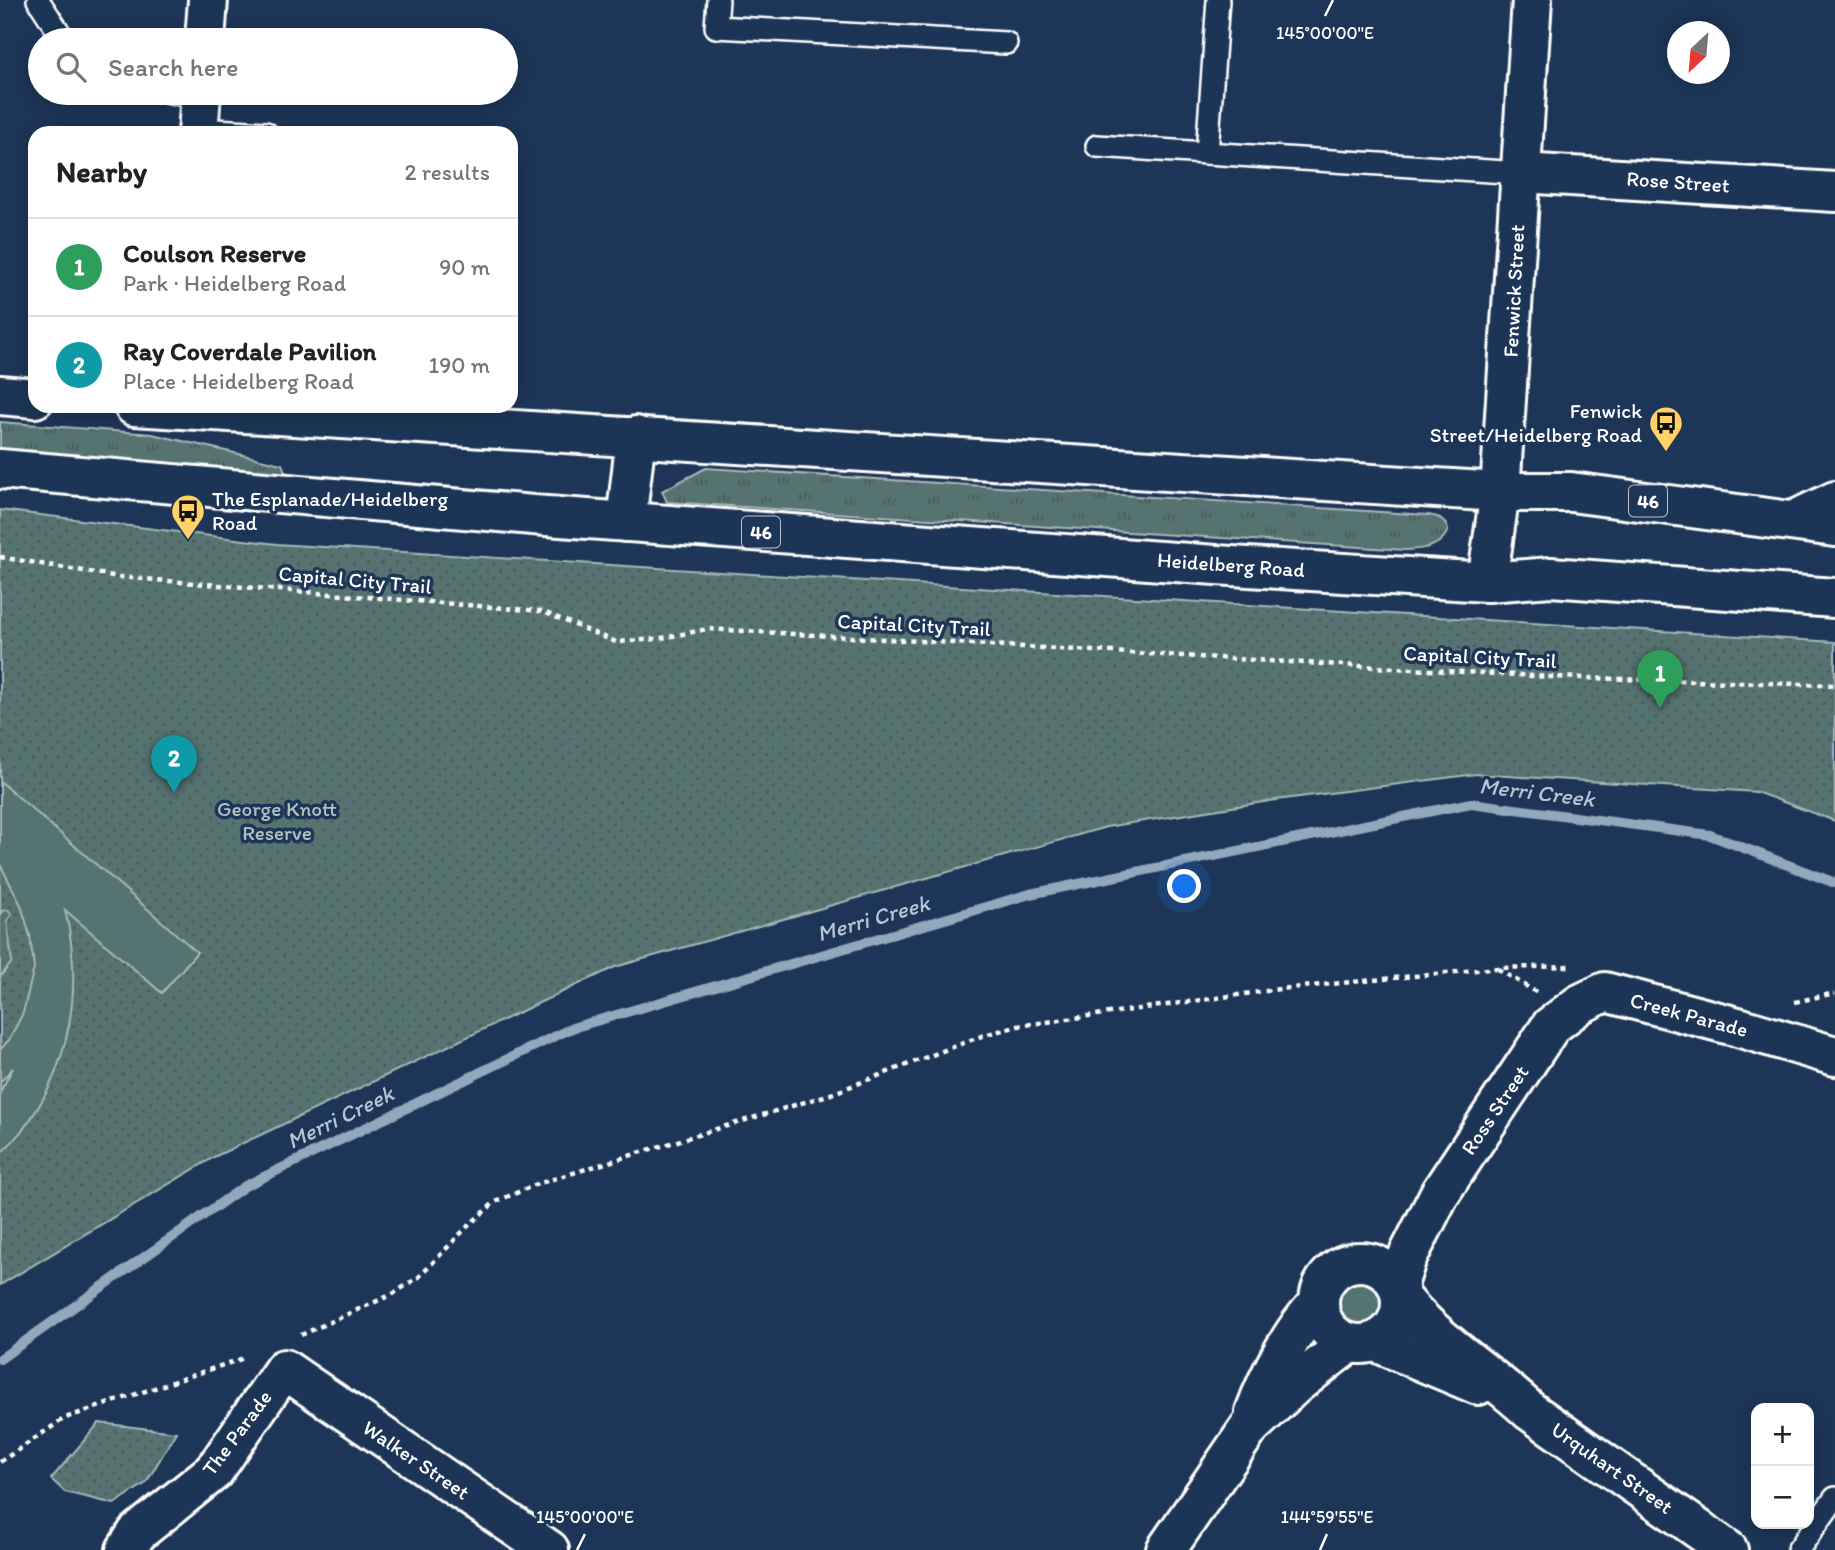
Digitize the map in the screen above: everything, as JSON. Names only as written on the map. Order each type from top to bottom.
[{"type":"main road","points":[[206,28],[208,0]]},
{"type":"main road","name":"Fenwick Street","points":[[1487,582],[1500,492],[1532,0]]},
{"type":"main road","name":"Rose Street","points":[[1521,173],[1835,192]]},
{"type":"main road","points":[[0,395],[28,397]]},
{"type":"main road","name":"46","points":[[258,413],[1500,492],[1571,492],[1835,527]]},
{"type":"main road","points":[[626,522],[636,436]]},
{"type":"main road","name":"Heidelberg Road","points":[[0,469],[626,522],[1216,565],[1487,582],[1551,577],[1835,598]]},
{"type":"main road","points":[[1796,520],[1835,501]]},
{"type":"main road","name":"Creek Parade","points":[[1551,1026],[1580,1004],[1605,992],[1835,1056]]},
{"type":"main road","name":"Ross Street","points":[[1400,1292],[1406,1260],[1440,1193],[1551,1026]]},
{"type":"main road","name":"Ross Street","points":[[1359,1261],[1412,1220],[1440,1193]]},
{"type":"main road","points":[[1250,1427],[1295,1385],[1362,1342],[1387,1335],[1396,1325],[1401,1313],[1400,1292],[1382,1267],[1359,1261],[1335,1270],[1326,1279],[1319,1303],[1327,1328],[1337,1337],[1362,1342]]},
{"type":"main road","name":"Urquhart Street","points":[[1400,1292],[1426,1325],[1530,1411],[1728,1550]]},
{"type":"main road","points":[[1166,1550],[1250,1427],[1270,1377],[1297,1332],[1319,1303]]},
{"type":"main road","name":"Urquhart Street","points":[[1362,1342],[1457,1374],[1530,1411]]},
{"type":"main road","name":"The Parade","points":[[126,1550],[137,1533],[214,1471],[289,1354]]},
{"type":"main road","name":"Walker Street","points":[[289,1354],[549,1550]]},
{"type":"lane","points":[[38,0],[56,28]]},
{"type":"lane","points":[[718,0],[716,27],[1006,43]]},
{"type":"lane","points":[[1207,153],[1218,0]]},
{"type":"lane","points":[[193,109],[245,126]]},
{"type":"lane","points":[[1097,146],[1521,173]]},
{"type":"lane","points":[[1798,1550],[1835,1498]]},
{"type":"path","name":"Capital City Trail","points":[[0,557],[119,577],[541,611],[615,642],[657,639],[708,629],[1552,677],[1835,685]]},
{"type":"path","points":[[289,1354],[419,1277],[495,1202],[537,1184],[831,1094],[984,1035],[1018,1026],[1280,989],[1498,968],[1564,965],[1576,968]]},
{"type":"path","points":[[1786,1002],[1799,1002],[1835,993]]},
{"type":"path","points":[[0,1462],[65,1418],[246,1357]]},
{"type":"green space","points":[[0,422],[152,434],[282,464],[286,474],[0,449]]},
{"type":"green space","points":[[706,468],[1428,515],[1441,519],[1448,530],[1436,544],[1406,550],[667,502],[662,491]]},
{"type":"green space","name":"George Knott Reserve","points":[[0,510],[277,544],[1835,642],[1835,821],[1756,792],[1476,774],[1276,800],[1106,827],[615,967],[216,1156],[0,1285]]},
{"type":"green space","points":[[0,781],[197,952],[162,993],[65,910],[73,976],[66,1041],[56,1072],[41,1102],[23,1129],[0,1154],[0,1092],[13,1068],[0,1082],[0,1050],[9,1040],[23,1013],[34,968],[30,936],[21,905],[0,864]]},
{"type":"green space","points":[[8,910],[12,914],[7,921],[12,962],[0,977],[0,916],[2,911]]},
{"type":"green space","points":[[1359,1278],[1376,1285],[1383,1302],[1376,1319],[1359,1326],[1342,1319],[1335,1302],[1342,1285]]},
{"type":"green space","points":[[99,1423],[176,1432],[146,1483],[114,1504],[65,1492],[51,1479]]},
{"type":"waterway","name":"Merri Creek","points":[[0,1359],[245,1186],[572,1028],[1030,894],[1471,803],[1710,835],[1835,883]]},
{"type":"place","name":"Fenwick Street/Heidelberg Road","points":[[1666,453]]},
{"type":"place","name":"The Esplanade/Heidelberg Road","points":[[188,541]]},
{"type":"place","name":"Coulson Reserve","points":[[1660,708]]},
{"type":"place","name":"Ray Coverdale Pavilion","points":[[174,793]]}]
